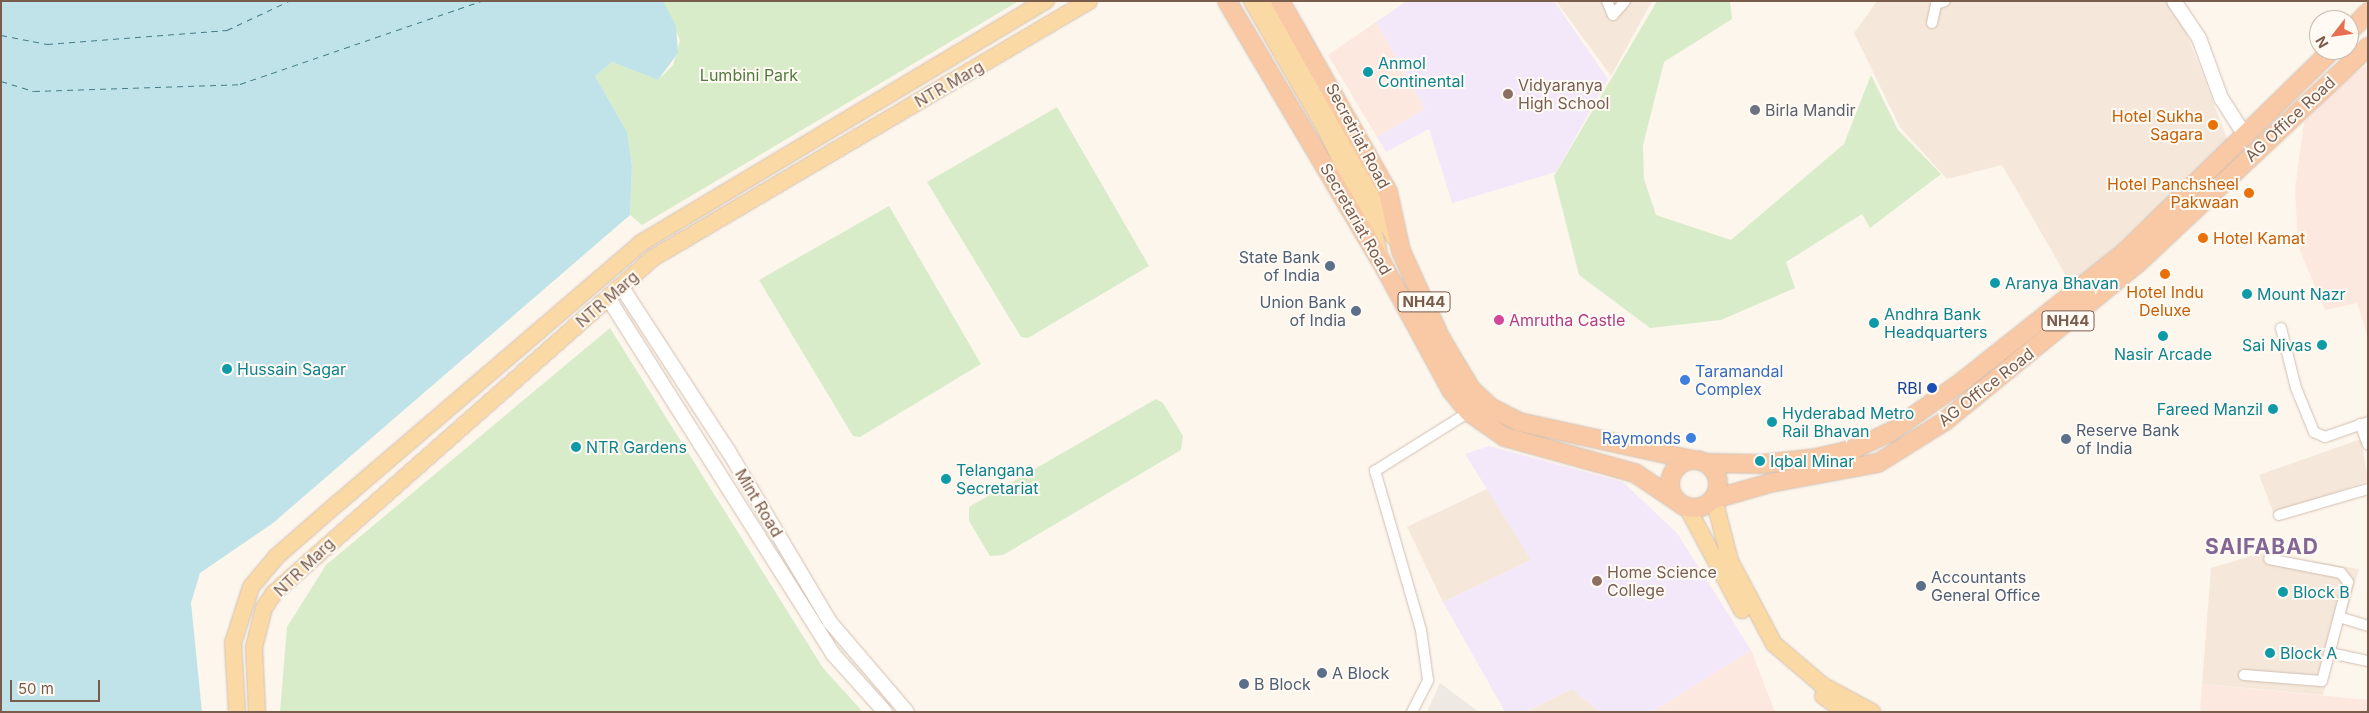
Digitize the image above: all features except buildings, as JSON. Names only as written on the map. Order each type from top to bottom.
[{"type":"highway","name":"Secretariat Road","points":[[1227,1],[1381,261],[1451,390],[1469,412],[1505,437],[1635,473]]},
{"type":"highway","name":"Secretriat Road","points":[[1280,1],[1388,192],[1401,251],[1457,368],[1490,407],[1519,422],[1552,432],[1700,461]]},
{"type":"highway","points":[[2359,21],[2368,12]]},
{"type":"highway","name":"AG Office Road","points":[[1714,498],[1770,482],[1878,463],[1938,426],[2138,263],[2368,48]]},
{"type":"highway","name":"AG Office Road","points":[[1700,461],[1762,464],[1816,458],[1854,449],[1889,433],[2109,265],[2246,137],[2322,60]]},
{"type":"highway","points":[[1635,473],[1648,464],[1647,450]]},
{"type":"highway","points":[[1686,507],[1670,482],[1678,466],[1700,461],[1718,483],[1714,498]]},
{"type":"highway","name":"NH44","points":[[1635,473],[1686,507],[1700,508],[1714,498]]},
{"type":"main road","name":"NTR Marg","points":[[237,712],[233,643],[250,587],[276,557],[641,243],[1046,1]]},
{"type":"main road","name":"NTR Marg","points":[[257,712],[254,646],[264,608],[274,593],[653,258],[1089,1]]},
{"type":"main road","points":[[1252,1],[1303,72],[1372,222],[1381,261]]},
{"type":"main road","points":[[1267,1],[1303,72],[1401,251]]},
{"type":"main road","points":[[1714,498],[1730,561],[1774,644],[1822,686],[1872,712]]},
{"type":"main road","points":[[1686,507],[1704,545],[1770,653],[1846,712]]},
{"type":"street","points":[[1607,1],[1613,15],[1625,1]]},
{"type":"street","points":[[1932,23],[1936,4],[1945,1]]},
{"type":"street","points":[[2174,1],[2199,38],[2221,98],[2246,137]]},
{"type":"street","name":"Mint Road","points":[[621,286],[729,452],[830,622],[907,712]]},
{"type":"street","name":"Mint Road","points":[[608,298],[833,654],[885,712]]},
{"type":"street","points":[[2281,328],[2296,388],[2314,432],[2325,437],[2364,423],[2368,445]]},
{"type":"street","points":[[1412,712],[1428,680],[1421,630],[1375,471],[1469,412]]},
{"type":"street","points":[[2279,515],[2368,489]]},
{"type":"street","points":[[2244,675],[2320,682],[2339,617],[2346,576],[2268,559]]},
{"type":"street","points":[[2339,617],[2368,626]]},
{"type":"street","points":[[2330,653],[2368,661]]},
{"type":"shaded area","name":"Vidyaranya High School","points":[[1407,1],[1554,1],[1608,79],[1556,172],[1452,203],[1429,129],[1386,152],[1377,137],[1425,109],[1376,22]]},
{"type":"shaded area","points":[[1556,1],[1652,1],[1611,76]]},
{"type":"shaded area","points":[[1877,1],[2174,1],[2230,146],[2072,286],[2002,165],[1947,179],[1900,127],[1854,33]]},
{"type":"shaded area","points":[[1376,22],[1425,109],[1377,137],[1328,55]]},
{"type":"shaded area","points":[[2368,64],[2368,337],[2357,303],[2325,310],[2298,246],[2295,189],[2304,123],[2331,91]]},
{"type":"shaded area","points":[[2361,439],[2368,481],[2274,514],[2259,475]]},
{"type":"shaded area","name":"Home Science College","points":[[1489,446],[1623,482],[1677,533],[1751,650],[1652,712],[1600,712],[1572,689],[1525,712],[1505,712],[1443,602],[1531,560],[1465,454]]},
{"type":"shaded area","points":[[1489,488],[1531,560],[1443,602],[1407,527]]},
{"type":"shaded area","points":[[2261,553],[2359,569],[2323,695],[2202,684],[2211,568]]},
{"type":"shaded area","points":[[1751,650],[1775,712],[1652,712]]},
{"type":"shaded area","points":[[1440,683],[1479,712],[1427,712]]},
{"type":"shaded area","points":[[2202,684],[2368,700],[2368,712],[2200,712]]},
{"type":"shaded area","points":[[1572,689],[1600,712],[1525,712]]},
{"type":"green space","name":"Lumbini Park","points":[[663,1],[1019,1],[642,225],[630,215],[632,165],[627,132],[595,76],[612,62],[658,80],[673,65],[680,40]]},
{"type":"green space","points":[[1657,1],[1730,1],[1732,19],[1664,62],[1643,145],[1644,179],[1656,215],[1731,240],[1844,144],[1871,75],[1898,130],[1941,174],[1870,228],[1862,214],[1786,262],[1795,288],[1721,320],[1650,328],[1579,275],[1554,176]]},
{"type":"green space","points":[[1057,107],[1149,266],[1028,338],[1021,337],[927,182]]},
{"type":"green space","points":[[889,206],[981,364],[860,437],[853,436],[759,280]]},
{"type":"green space","name":"NTR Gardens","points":[[610,328],[823,668],[863,712],[280,712],[287,627],[326,565]]},
{"type":"green space","points":[[1156,399],[1163,403],[1183,436],[1181,450],[1003,555],[990,556],[969,521],[969,507]]},
{"type":"water","name":"Hussain Sagar","points":[[1,1],[663,1],[676,26],[678,53],[658,80],[612,62],[595,76],[627,132],[632,165],[630,215],[273,523],[200,573],[191,603],[202,712],[1,712]]},
{"type":"ferry route","points":[[1,35],[47,44],[227,30],[289,1]]},
{"type":"ferry route","points":[[1,81],[34,91],[240,84],[481,1]]},
{"type":"place","name":"Anmol Continental","points":[[1368,72]]},
{"type":"place","name":"Vidyaranya High School","points":[[1508,94]]},
{"type":"place","name":"Birla Mandir","points":[[1755,110]]},
{"type":"place","name":"Hotel Sukha Sagara","points":[[2213,125]]},
{"type":"place","name":"Hotel Panchsheel Pakwaan","points":[[2249,193]]},
{"type":"place","name":"Hotel Kamat","points":[[2203,238]]},
{"type":"place","name":"State Bank of India","points":[[1330,266]]},
{"type":"place","name":"Hotel Indu Deluxe","points":[[2165,274]]},
{"type":"place","name":"Aranya Bhavan","points":[[1995,283]]},
{"type":"place","name":"Mount Nazr","points":[[2247,294]]},
{"type":"place","name":"Union Bank of India","points":[[1356,311]]},
{"type":"place","name":"Amrutha Castle","points":[[1499,320]]},
{"type":"place","name":"Andhra Bank Headquarters","points":[[1874,323]]},
{"type":"place","name":"Nasir Arcade","points":[[2163,336]]},
{"type":"place","name":"Sai Nivas","points":[[2322,345]]},
{"type":"place","name":"Hussain Sagar","points":[[227,369]]},
{"type":"place","name":"Taramandal Complex","points":[[1685,380]]},
{"type":"place","name":"RBI","points":[[1932,388]]},
{"type":"place","name":"Fareed Manzil","points":[[2273,409]]},
{"type":"place","name":"Hyderabad Metro Rail Bhavan","points":[[1772,422]]},
{"type":"place","name":"Raymonds","points":[[1691,438]]},
{"type":"place","name":"Reserve Bank of India","points":[[2066,439]]},
{"type":"place","name":"NTR Gardens","points":[[576,447]]},
{"type":"place","name":"Iqbal Minar","points":[[1760,461]]},
{"type":"place","name":"Telangana Secretariat","points":[[946,479]]},
{"type":"place","name":"Home Science College","points":[[1597,581]]},
{"type":"place","name":"Accountants General Office","points":[[1921,586]]},
{"type":"place","name":"Block B","points":[[2283,592]]},
{"type":"place","name":"Block A","points":[[2270,653]]},
{"type":"place","name":"A Block","points":[[1322,673]]},
{"type":"place","name":"B Block","points":[[1244,684]]},
{"type":"district","name":"SAIFABAD","points":[[2262,547]]}]
